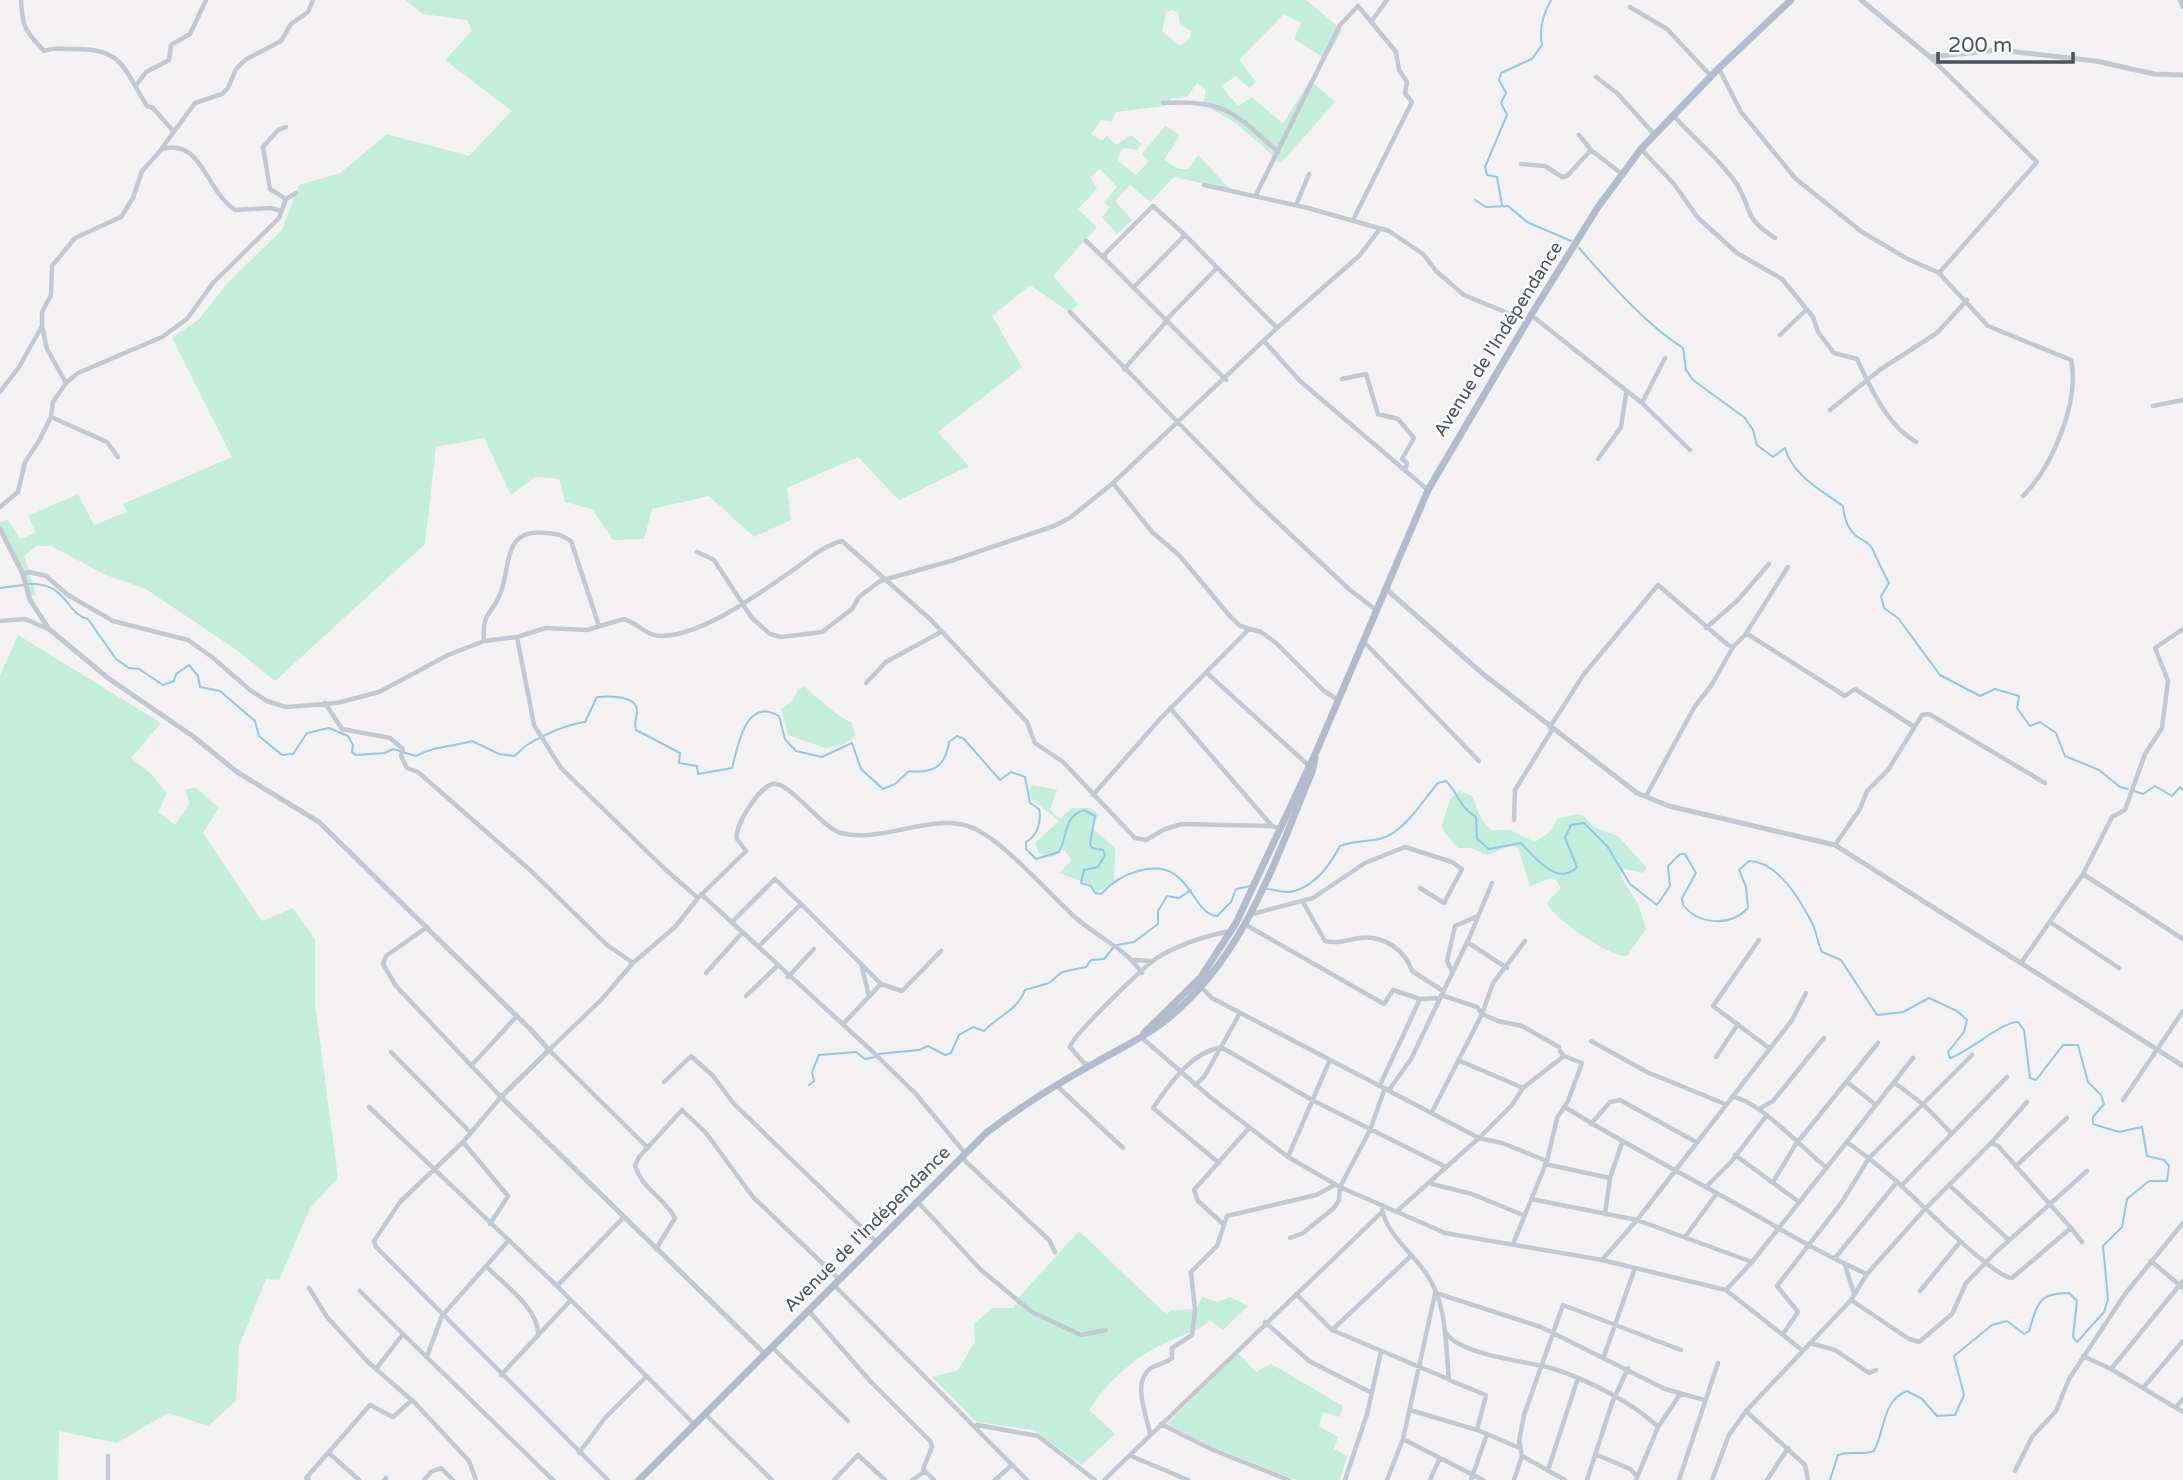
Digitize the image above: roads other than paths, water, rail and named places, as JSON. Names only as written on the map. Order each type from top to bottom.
[{"type":"main road","name":"Avenue de l'Indépendance","points":[[1142,1035],[1200,977],[1233,931],[1275,827],[1317,750],[1428,489],[1529,318],[1641,149],[1718,68],[1791,0]]},
{"type":"main road","name":"Avenue de l'Indépendance","points":[[642,1479],[963,1155],[1013,1113],[1162,1023],[1201,987],[1252,914],[1312,772],[1317,750]]},
{"type":"street","points":[[20,0],[23,23],[30,38],[44,51],[55,47],[80,47],[111,53],[136,84],[147,106],[153,108],[174,132]]},
{"type":"street","points":[[136,84],[146,72],[169,61],[171,46],[190,34],[206,0]]},
{"type":"street","points":[[66,383],[45,343],[42,326],[42,312],[51,295],[52,266],[55,260],[75,238],[121,217],[133,198],[142,171],[162,149],[195,103],[222,94],[245,60],[281,41],[291,24],[308,12],[313,0]]},
{"type":"street","points":[[1371,22],[1387,0]]},
{"type":"street","points":[[1861,0],[1930,57],[2038,162],[1939,273]]},
{"type":"street","points":[[2180,0],[2183,7]]},
{"type":"street","points":[[1256,195],[1340,25],[1358,6],[1396,52],[1399,71],[1407,82],[1405,93],[1412,102],[1353,220]]},
{"type":"street","points":[[1630,7],[1667,29],[1711,76]]},
{"type":"street","points":[[1930,57],[1998,50],[2096,61],[2154,74],[2183,75]]},
{"type":"street","points":[[1718,68],[1741,112],[1796,178],[1862,232],[1906,258],[1939,273],[1967,300],[1988,326],[2071,360],[2072,392],[2068,416],[2038,482],[2023,496]]},
{"type":"street","points":[[1597,77],[1616,93],[1654,134]]},
{"type":"street","points":[[1163,103],[1203,101],[1229,111],[1278,152]]},
{"type":"street","points":[[1673,114],[1711,151],[1736,184],[1754,223],[1775,238]]},
{"type":"street","points":[[286,127],[278,130],[264,147],[270,189],[286,199]]},
{"type":"street","points":[[1579,135],[1591,150],[1622,174]]},
{"type":"street","points":[[162,149],[184,149],[194,154],[212,188],[235,210],[271,208],[281,211]]},
{"type":"street","points":[[1641,149],[1674,184],[1698,218],[1737,253],[1783,279],[1807,309],[1834,353],[1853,356],[1895,425],[1916,442]]},
{"type":"street","points":[[1521,164],[1545,166],[1562,177],[1567,176],[1591,150]]},
{"type":"street","points":[[1296,205],[1310,174]]},
{"type":"street","points":[[1204,185],[1256,195],[1353,220],[1410,243],[1464,295],[1529,318],[1571,344],[1626,393],[1642,403],[1690,450]]},
{"type":"street","points":[[0,507],[18,492],[25,462],[51,417],[53,402],[66,383],[78,373],[127,354],[181,324],[212,283],[267,231],[286,199],[296,193]]},
{"type":"street","points":[[1105,259],[1105,254],[1153,206],[1277,328]]},
{"type":"street","points":[[697,552],[714,560],[751,618],[770,634],[813,634],[835,624],[868,589],[888,579],[1054,526],[1071,517],[1113,483],[1226,380],[1277,328],[1360,255],[1379,230]]},
{"type":"street","points":[[1133,289],[1185,235]]},
{"type":"street","points":[[1086,241],[1226,380]]},
{"type":"street","points":[[1124,369],[1217,268]]},
{"type":"street","points":[[1829,410],[1868,382],[1881,369],[1944,327],[1967,300]]},
{"type":"street","points":[[1780,335],[1807,309]]},
{"type":"street","points":[[1070,312],[1177,424],[1310,554],[1377,610]]},
{"type":"street","points":[[0,392],[19,367],[42,326]]},
{"type":"street","points":[[1264,341],[1300,381],[1428,489]]},
{"type":"street","points":[[1642,403],[1665,358]]},
{"type":"street","points":[[1342,379],[1366,374],[1378,414],[1398,419],[1414,438],[1402,459],[1407,463],[1405,471]]},
{"type":"street","points":[[1598,458],[1621,427],[1626,393]]},
{"type":"street","points":[[2153,406],[2183,402]]},
{"type":"street","points":[[51,417],[107,442],[118,457]]},
{"type":"street","points":[[1113,483],[1152,532],[1179,555],[1240,626],[1261,632],[1276,643],[1324,691],[1338,700]]},
{"type":"street","points":[[0,529],[23,574],[31,601],[49,629]]},
{"type":"street","points":[[484,641],[484,615],[500,592],[511,548],[525,534],[538,532],[564,535],[571,541],[599,626]]},
{"type":"street","points":[[23,574],[29,572],[46,576],[68,595],[113,621],[188,640],[267,701],[286,707],[337,703],[379,692],[448,655],[484,641],[517,637],[546,628],[573,631],[628,620],[645,632],[663,636],[710,621],[824,549],[842,541],[888,579],[1027,722],[1035,743],[1063,762],[1141,841],[1182,824],[1275,827]]},
{"type":"street","points":[[1706,628],[1737,601],[1769,564]]},
{"type":"street","points":[[1646,796],[1695,706],[1712,686],[1733,647],[1745,635],[1788,567]]},
{"type":"street","points":[[1514,820],[1515,790],[1584,674],[1658,585],[1682,602],[1706,628],[1733,647]]},
{"type":"street","points":[[1386,589],[1551,729],[1603,770],[1646,796],[1681,809],[1835,845],[2183,1066]]},
{"type":"street","points":[[0,621],[25,619],[49,629],[108,678],[194,737],[237,772],[312,817],[517,1016],[648,1149]]},
{"type":"street","points":[[1093,795],[1170,708],[1249,629]]},
{"type":"street","points":[[2021,963],[2083,874],[2112,817],[2125,810],[2130,801],[2145,754],[2162,728],[2168,684],[2155,648],[2183,629]]},
{"type":"street","points":[[866,683],[886,662],[941,632]]},
{"type":"street","points":[[1745,635],[1845,696],[1854,689],[1913,726]]},
{"type":"street","points":[[517,637],[534,725],[561,768],[666,870],[732,922],[777,967],[843,1024],[915,1093],[963,1155],[1049,1240],[1055,1252]]},
{"type":"street","points":[[1364,642],[1479,761]]},
{"type":"street","points":[[1207,673],[1308,765]]},
{"type":"street","points":[[324,703],[342,729],[390,738],[402,752],[407,768],[418,772],[530,870],[607,945],[633,963]]},
{"type":"street","points":[[1170,708],[1275,827]]},
{"type":"street","points":[[1835,845],[1860,809],[1867,791],[1888,770],[1922,715],[1929,714],[2045,783]]},
{"type":"street","points":[[608,1480],[442,1316],[379,1251],[374,1241],[400,1202],[463,1142],[502,1097],[602,999],[633,963],[675,926],[700,896],[746,851],[737,839],[739,823],[767,787],[777,784],[825,824],[842,833],[867,834],[955,822],[976,829],[1079,921],[1133,960],[1142,973]]},
{"type":"street","points":[[1252,914],[1303,902],[1331,888],[1364,863],[1405,847],[1452,862],[1462,869],[1444,902],[1420,888]]},
{"type":"street","points":[[2083,874],[2183,939]]},
{"type":"street","points":[[732,922],[775,879],[881,984],[902,992],[941,951]]},
{"type":"street","points":[[1385,1088],[1410,1059],[1467,943],[1492,883]]},
{"type":"street","points":[[1303,902],[1325,941],[1369,937],[1385,942],[1408,958],[1412,971],[1441,995],[1476,1007],[1482,1014],[1522,1026],[1582,1063],[1565,1107],[1557,1118],[1546,1162],[1513,1244]]},
{"type":"street","points":[[758,947],[801,904]]},
{"type":"street","points":[[1452,972],[1447,961],[1455,926],[1476,917]]},
{"type":"street","points":[[2050,922],[2119,968]]},
{"type":"street","points":[[1246,926],[1262,932],[1384,1004],[1393,990],[1420,999],[1441,995]]},
{"type":"street","points":[[426,927],[386,956],[383,964],[396,986],[502,1097],[765,1354]]},
{"type":"street","points":[[1091,1065],[1073,1054],[1069,1044],[1083,1025],[1152,961],[1178,946],[1233,931]]},
{"type":"street","points":[[706,973],[742,933]]},
{"type":"street","points":[[1759,940],[1713,1006],[1769,1048]]},
{"type":"street","points":[[1432,1112],[1482,1014],[1493,983],[1525,941]]},
{"type":"street","points":[[1467,943],[1507,968]]},
{"type":"street","points":[[788,977],[814,949]]},
{"type":"street","points":[[859,960],[869,997]]},
{"type":"street","points":[[1133,960],[1152,961]]},
{"type":"street","points":[[746,996],[777,967]]},
{"type":"street","points":[[843,1024],[881,984]]},
{"type":"street","points":[[1201,987],[1212,998],[1329,1062],[1432,1112],[1479,1139],[1502,1143],[1546,1162],[1610,1178]]},
{"type":"street","points":[[1602,1260],[1637,1220],[1792,1020],[1806,993]]},
{"type":"street","points":[[1150,1435],[1143,1402],[1144,1376],[1150,1369],[1172,1358],[1172,1348],[1192,1335],[1195,1310],[1191,1272],[1217,1246],[1223,1225],[1232,1213],[1316,1195],[1337,1186],[1370,1130],[1420,999]]},
{"type":"street","points":[[2123,1100],[2183,1011]]},
{"type":"street","points":[[1195,1085],[1204,1077],[1240,1013]]},
{"type":"street","points":[[471,1066],[517,1016]]},
{"type":"street","points":[[1716,1057],[1738,1024]]},
{"type":"street","points":[[1142,1035],[1195,1085],[1288,1157],[1382,1209],[1397,1211],[1445,1233],[1602,1260],[1726,1290],[1802,1350]]},
{"type":"street","points":[[1760,1108],[1771,1103],[1824,1038]]},
{"type":"street","points":[[1591,1041],[1647,1072],[1725,1104]]},
{"type":"street","points":[[1773,1182],[1796,1144],[1878,1043]]},
{"type":"street","points":[[1219,1163],[1153,1108],[1181,1071],[1200,1055],[1221,1047]]},
{"type":"street","points":[[1221,1047],[1312,1100],[1446,1167]]},
{"type":"street","points":[[391,1052],[471,1133]]},
{"type":"street","points":[[1397,1211],[1431,1184],[1446,1167],[1479,1139],[1512,1105],[1523,1088],[1561,1052]]},
{"type":"street","points":[[1783,1334],[1798,1312],[1777,1286],[1806,1245],[1842,1202],[1870,1158],[1972,1055]]},
{"type":"street","points":[[664,1082],[691,1056],[713,1076],[742,1111],[877,1242]]},
{"type":"street","points":[[1726,1290],[1752,1262],[1848,1143],[1913,1058]]},
{"type":"street","points":[[1458,1059],[1523,1088]]},
{"type":"street","points":[[1288,1157],[1329,1062]]},
{"type":"street","points":[[1835,1258],[1899,1184],[2007,1077]]},
{"type":"street","points":[[1847,1082],[1876,1105]]},
{"type":"street","points":[[1895,1083],[1924,1105],[1951,1133]]},
{"type":"street","points":[[1056,1085],[1123,1148]]},
{"type":"street","points":[[1732,1097],[1747,1099],[1760,1108],[1796,1144],[1826,1167]]},
{"type":"street","points":[[1591,1124],[1610,1102],[1620,1100],[1696,1142]]},
{"type":"street","points":[[1712,1480],[1729,1435],[1746,1411],[1851,1300],[1867,1274],[2027,1102]]},
{"type":"street","points":[[369,1107],[557,1286],[694,1424]]},
{"type":"street","points":[[1565,1107],[1622,1143],[1717,1193],[1777,1231],[1867,1274]]},
{"type":"street","points":[[656,1249],[673,1225],[674,1218],[670,1210],[639,1177],[635,1165],[682,1110],[706,1133],[753,1197],[1027,1480]]},
{"type":"street","points":[[1706,1187],[1767,1115]]},
{"type":"street","points":[[2016,1166],[2067,1118]]},
{"type":"street","points":[[1223,1225],[1194,1194],[1249,1128]]},
{"type":"street","points":[[463,1142],[507,1193],[507,1200],[489,1224]]},
{"type":"street","points":[[1605,1214],[1610,1178],[1622,1143]]},
{"type":"street","points":[[1848,1143],[1870,1158],[1960,1242],[2001,1276],[2012,1278],[2071,1228]]},
{"type":"street","points":[[1991,1143],[1998,1146],[2082,1242]]},
{"type":"street","points":[[1735,1154],[1800,1202]]},
{"type":"street","points":[[1851,1300],[1909,1339],[1919,1342],[1951,1314],[1966,1283],[1986,1262],[2087,1171]]},
{"type":"street","points":[[1431,1184],[1472,1194],[1523,1215]]},
{"type":"street","points":[[1949,1185],[2009,1240]]},
{"type":"street","points":[[1290,1238],[1303,1233],[1334,1208],[1339,1200],[1337,1186]]},
{"type":"street","points":[[1685,1237],[1717,1193]]},
{"type":"street","points":[[1531,1199],[1637,1220],[1752,1262]]},
{"type":"street","points":[[916,1200],[981,1270],[1032,1312],[1081,1335],[1106,1330]]},
{"type":"street","points":[[1382,1209],[1427,1275],[1445,1316],[1448,1380]]},
{"type":"street","points":[[1104,1480],[1382,1209]]},
{"type":"street","points":[[557,1286],[624,1217]]},
{"type":"street","points":[[2015,1471],[2032,1437],[2056,1411],[2069,1379],[2083,1356],[2151,1261],[2183,1223]]},
{"type":"street","points":[[427,1356],[442,1316],[509,1240]]},
{"type":"street","points":[[1920,1291],[1960,1242]]},
{"type":"street","points":[[1332,1330],[1411,1255]]},
{"type":"street","points":[[2111,1369],[2182,1285],[2151,1261]]},
{"type":"street","points":[[1845,1264],[1854,1294]]},
{"type":"street","points":[[486,1266],[527,1308],[538,1328],[537,1339]]},
{"type":"street","points":[[1604,1356],[1635,1268]]},
{"type":"street","points":[[309,1288],[318,1307],[469,1461],[476,1480]]},
{"type":"street","points":[[360,1291],[553,1480]]},
{"type":"street","points":[[1435,1293],[1552,1332],[1665,1389],[1704,1400]]},
{"type":"street","points":[[1387,1480],[1403,1439],[1435,1293]]},
{"type":"street","points":[[1296,1294],[1332,1330],[1486,1395],[1477,1430]]},
{"type":"street","points":[[501,1375],[570,1301]]},
{"type":"street","points":[[1514,1480],[1522,1456],[1520,1448],[1524,1415],[1538,1368],[1544,1363],[1563,1305],[1681,1350]]},
{"type":"street","points":[[808,1310],[872,1383],[930,1441],[932,1447],[923,1466],[924,1472],[934,1480]]},
{"type":"street","points":[[1265,1322],[1309,1361],[1372,1393]]},
{"type":"street","points":[[1445,1332],[1454,1341],[1538,1368],[1551,1368],[1616,1397],[1645,1414],[1658,1427]]},
{"type":"street","points":[[376,1369],[403,1334]]},
{"type":"street","points":[[2143,1388],[2183,1341]]},
{"type":"street","points":[[1810,1343],[1835,1350],[1870,1373],[1876,1370]]},
{"type":"street","points":[[772,1348],[848,1421]]},
{"type":"street","points":[[1345,1480],[1372,1393],[1381,1352]]},
{"type":"street","points":[[2083,1356],[2111,1369],[2183,1412]]},
{"type":"street","points":[[1679,1480],[1718,1363]]},
{"type":"street","points":[[1587,1480],[1628,1368]]},
{"type":"street","points":[[579,1453],[605,1418],[646,1377]]},
{"type":"street","points":[[1548,1470],[1577,1381]]},
{"type":"street","points":[[1636,1478],[1658,1427],[1681,1393]]},
{"type":"street","points":[[2176,1407],[2183,1399]]},
{"type":"street","points":[[309,1480],[306,1478],[370,1405],[393,1417],[412,1400]]},
{"type":"street","points":[[1410,1410],[1477,1430],[1520,1448]]},
{"type":"street","points":[[1746,1411],[1805,1465],[1808,1480]]},
{"type":"street","points":[[705,1413],[772,1480]]},
{"type":"street","points":[[1161,1424],[1213,1450],[1289,1480]]},
{"type":"street","points":[[976,1425],[1038,1436],[1095,1480]]},
{"type":"street","points":[[1472,1477],[1487,1434]]},
{"type":"street","points":[[1403,1439],[1472,1477],[1483,1480]]},
{"type":"street","points":[[1767,1480],[1788,1448]]},
{"type":"street","points":[[329,1453],[359,1480]]},
{"type":"street","points":[[1595,1454],[1630,1469],[1636,1478]]},
{"type":"street","points":[[834,1480],[858,1455],[885,1480]]},
{"type":"street","points":[[108,1456],[108,1480]]},
{"type":"street","points":[[1131,1456],[1188,1480]]},
{"type":"street","points":[[1522,1456],[1565,1480]]},
{"type":"street","points":[[1430,1480],[1440,1458]]},
{"type":"street","points":[[995,1480],[1012,1465]]},
{"type":"street","points":[[424,1480],[431,1472],[441,1468],[453,1480]]},
{"type":"street","points":[[912,1480],[924,1472]]},
{"type":"waterway","points":[[1502,205],[1497,177],[1487,175],[1485,167],[1507,115],[1501,103],[1506,93],[1499,80],[1501,73],[1532,59],[1542,45],[1542,22],[1551,0]]},
{"type":"waterway","points":[[1475,200],[1486,207],[1508,206],[1527,222],[1571,241]]},
{"type":"waterway","points":[[1579,248],[1615,289],[1668,338],[1683,348],[1686,370],[1693,380],[1745,418],[1753,430],[1757,445],[1773,457],[1785,448],[1794,467],[1817,488],[1843,506],[1849,528],[1870,546],[1889,583],[1881,596],[1884,608],[1898,618],[1940,675],[1980,696],[1995,689],[2019,696],[2017,708],[2030,726],[2040,722],[2056,733],[2065,756],[2099,770],[2120,787],[2128,789]]},
{"type":"waterway","points":[[28,584],[41,585],[58,593],[74,611],[88,619],[116,659],[129,668],[139,669],[163,685],[174,681],[176,674],[189,665],[198,676],[200,687],[220,691],[255,721],[259,736],[282,755],[293,754],[307,733],[329,728],[348,736],[353,745],[352,752],[356,755],[385,753],[393,749],[416,756],[436,748],[472,741],[499,754],[514,756],[527,745],[548,734],[585,722],[597,697],[615,697],[633,702],[636,706],[636,730],[680,753],[679,763],[697,766],[698,774],[732,768],[745,727],[758,713],[767,712],[779,716],[785,739],[796,751],[822,757],[852,743],[861,769],[883,789],[895,784],[909,771],[925,771],[937,767],[945,757],[949,742],[957,736],[964,739],[1000,780],[1011,772],[1025,777],[1030,803],[1039,809],[1040,813],[1036,832],[1026,842],[1026,849],[1036,859],[1059,852],[1069,822],[1077,813],[1084,810],[1095,816],[1090,844],[1092,848],[1103,850],[1105,855],[1098,867],[1084,870],[1081,883],[1091,886],[1095,893],[1101,894],[1113,883],[1138,871],[1169,871],[1180,878],[1208,913],[1217,916],[1231,902],[1236,889],[1251,886]]},
{"type":"waterway","points":[[0,588],[23,585]]},
{"type":"waterway","points":[[1267,889],[1290,892],[1306,886],[1326,868],[1340,846],[1391,834],[1407,822],[1438,783],[1446,781],[1466,809],[1476,817],[1477,839],[1489,849],[1521,843],[1547,868],[1562,874],[1570,872],[1577,867],[1565,838],[1571,825],[1584,823],[1607,846],[1630,884],[1657,905],[1670,886],[1668,866],[1680,854],[1685,854],[1696,873],[1682,898],[1683,905],[1697,917],[1706,920],[1724,921],[1741,914],[1748,908],[1746,887],[1739,870],[1749,861],[1768,867],[1786,882],[1800,902],[1813,925],[1822,952],[1841,960],[1877,1015],[1903,1012],[1929,998],[1957,1011],[1967,1020],[1964,1032],[1948,1052],[1950,1058],[2004,1026],[2018,1022],[2024,1030],[2030,1078],[2036,1080],[2063,1045],[2078,1045],[2088,1082],[2101,1095],[2104,1104],[2093,1117],[2093,1124],[2119,1132],[2142,1127],[2147,1156],[2164,1160],[2169,1166],[2167,1181],[2149,1181],[2127,1199],[2122,1227],[2103,1246],[2108,1299],[2104,1312],[2077,1342],[2073,1337],[2077,1301],[2069,1293],[2051,1295],[2040,1302],[2029,1331],[2024,1334],[2007,1321],[1992,1325],[1954,1356],[1964,1395],[1955,1415],[1937,1416],[1922,1399],[1907,1391],[1899,1395],[1888,1409],[1874,1451],[1838,1455],[1830,1480]]},
{"type":"waterway","points":[[2134,791],[2143,794],[2155,786],[2172,796],[2180,787],[2183,790]]},
{"type":"waterway","points":[[1117,945],[1134,942],[1158,924],[1158,911],[1167,896],[1179,898],[1191,890]]},
{"type":"waterway","points":[[878,1054],[919,1050],[928,1046],[945,1055],[951,1053],[959,1035],[973,1027],[984,1031],[1012,1008],[1025,990],[1049,983],[1062,972],[1086,967],[1091,960],[1104,959],[1113,948]]},
{"type":"waterway","points":[[809,1085],[814,1081],[812,1072],[819,1055],[856,1052],[865,1059],[875,1057]]}]
